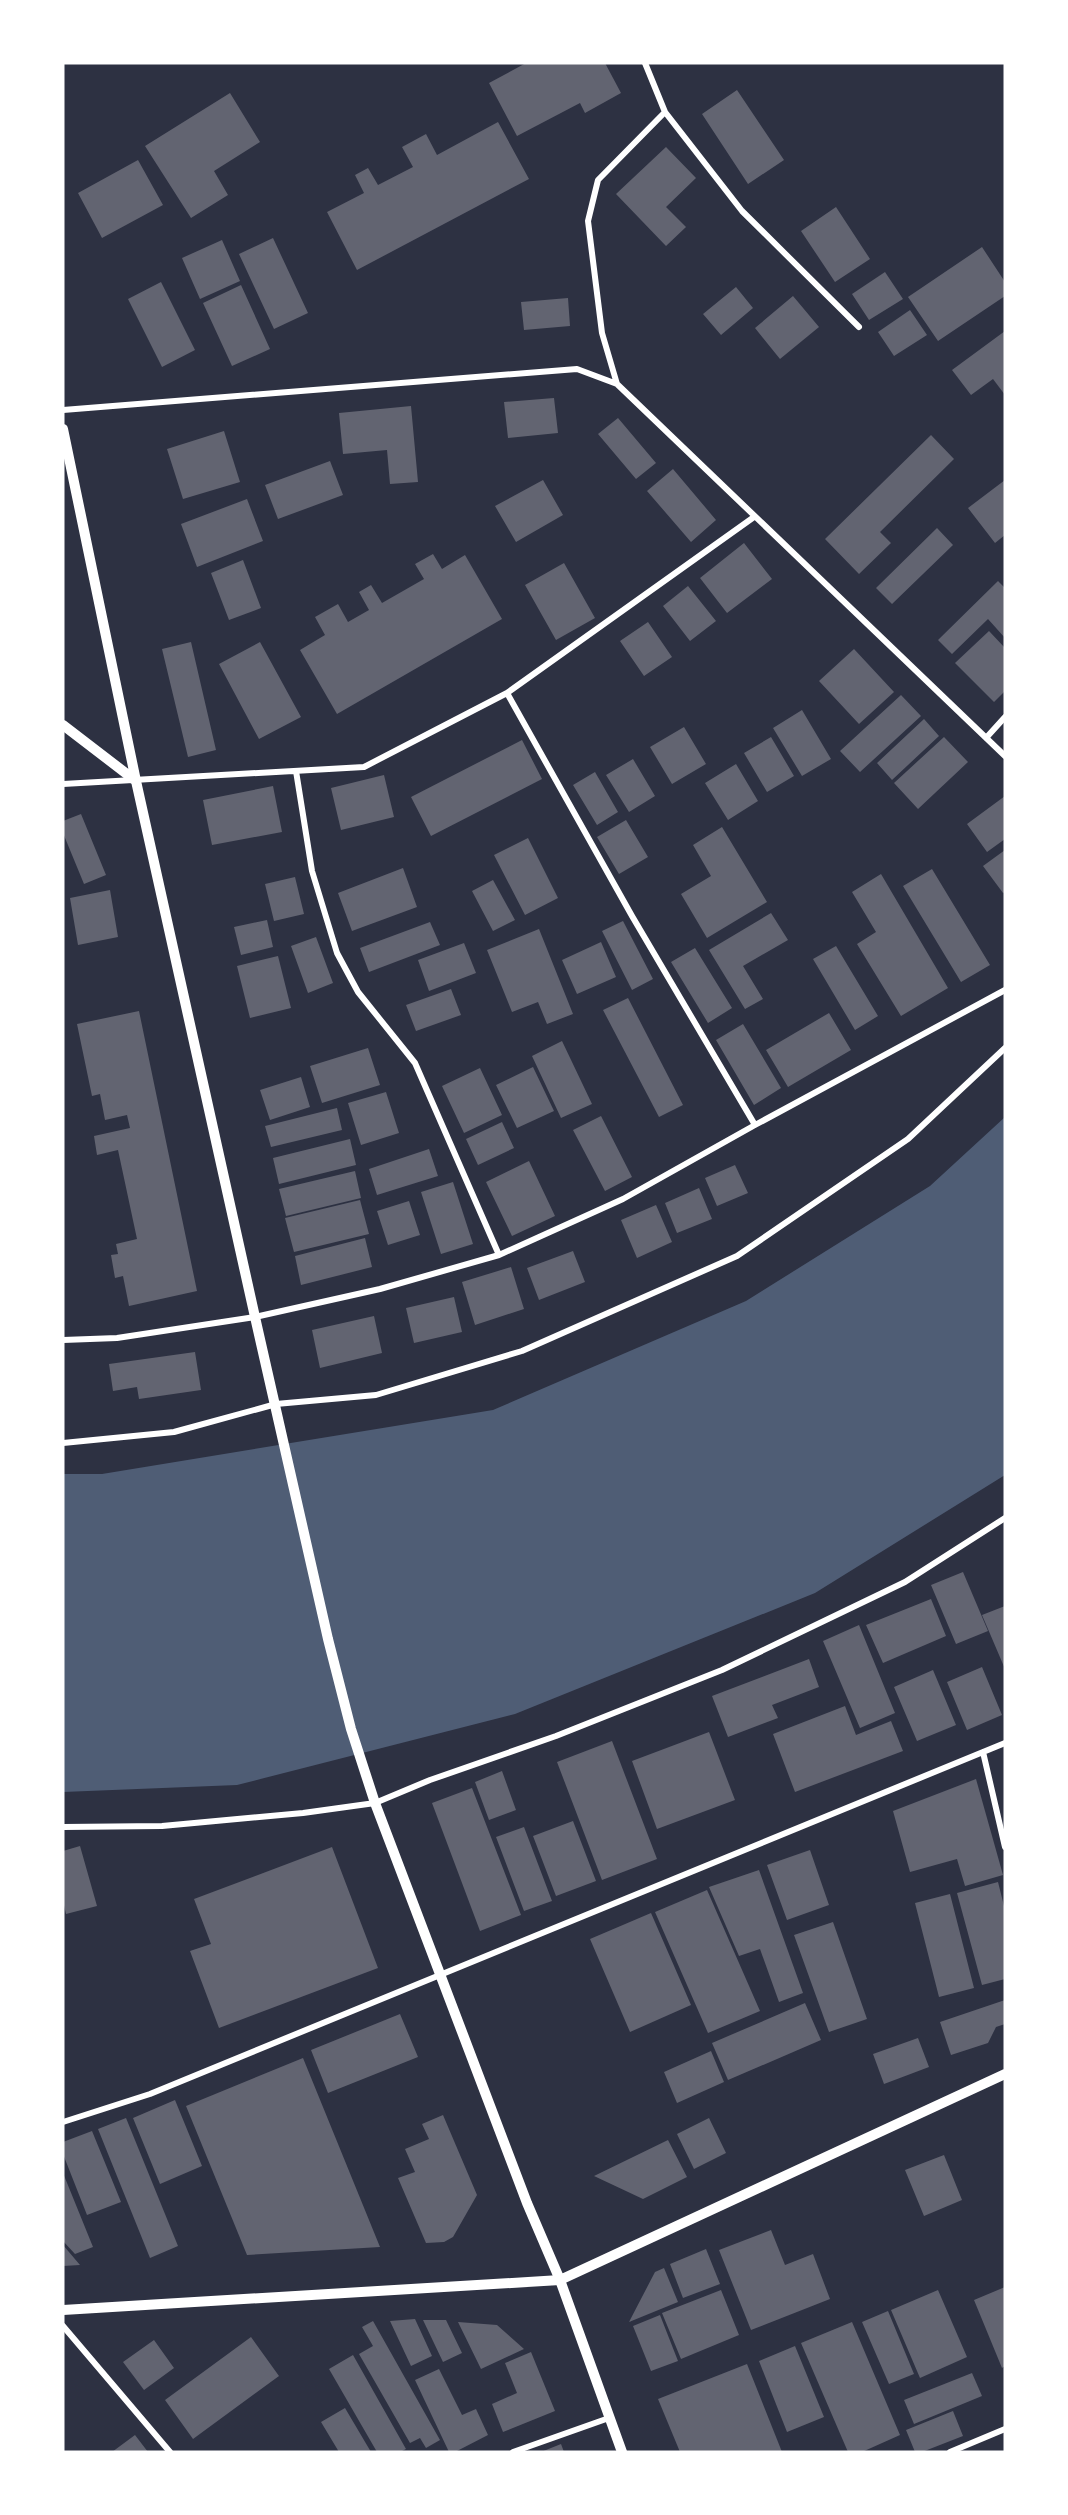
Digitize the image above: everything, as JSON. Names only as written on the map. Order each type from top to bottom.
[{"type":"street","points":[[645,63],[665,112],[742,211],[859,327]]},
{"type":"street","points":[[617,384],[602,333],[588,221],[598,180],[665,112]]},
{"type":"street","points":[[63,411],[577,369],[617,384],[1005,756]]},
{"type":"street","points":[[63,429],[136,781],[327,1639],[351,1729],[375,1803],[527,2203],[560,2280],[622,2452]]},
{"type":"street","points":[[63,784],[364,767],[507,693],[754,517]]},
{"type":"street","points":[[507,693],[632,916],[755,1125]]},
{"type":"street","points":[[986,738],[1005,717]]},
{"type":"street","points":[[63,725],[136,781]]},
{"type":"street","points":[[296,771],[312,871],[338,953],[358,992],[415,1064],[499,1255]]},
{"type":"street","points":[[63,1341],[117,1338],[255,1317],[380,1289],[499,1255],[623,1199],[1005,990]]},
{"type":"street","points":[[63,1443],[174,1432],[276,1404],[376,1395],[522,1350],[737,1256],[908,1139],[1005,1048]]},
{"type":"street","points":[[63,1827],[162,1826],[303,1813],[375,1803],[430,1780],[556,1736],[722,1670],[905,1582],[1005,1518]]},
{"type":"street","points":[[63,2122],[150,2094],[1005,1743]]},
{"type":"street","points":[[983,1752],[1005,1847]]},
{"type":"street","points":[[63,2310],[560,2280],[1005,2074]]},
{"type":"street","points":[[63,2326],[170,2452]]},
{"type":"street","points":[[513,2452],[609,2418]]},
{"type":"street","points":[[950,2452],[1005,2429]]},
{"type":"water","points":[[1005,1117],[1005,1475],[815,1593],[515,1714],[237,1785],[63,1792],[63,1474],[102,1474],[493,1410],[746,1301],[930,1186]]},
{"type":"building","points":[[526,63],[605,63],[621,93],[585,113],[580,103],[517,136],[489,83]]},
{"type":"building","points":[[737,90],[784,160],[748,184],[702,114]]},
{"type":"building","points":[[230,93],[260,142],[214,171],[228,195],[191,218],[145,146]]},
{"type":"building","points":[[498,122],[529,179],[357,270],[327,212],[364,193],[355,175],[368,168],[378,185],[413,167],[402,147],[426,134],[437,155]]},
{"type":"building","points":[[666,147],[696,178],[666,207],[686,227],[666,246],[616,194]]},
{"type":"building","points":[[138,160],[163,205],[102,238],[78,193]]},
{"type":"building","points":[[836,207],[870,259],[835,282],[801,231]]},
{"type":"building","points":[[273,238],[308,313],[274,329],[239,254]]},
{"type":"building","points":[[222,240],[240,281],[200,299],[182,258]]},
{"type":"building","points":[[982,247],[1005,282],[1005,296],[938,341],[908,297]]},
{"type":"building","points":[[885,272],[903,299],[869,320],[852,294]]},
{"type":"building","points":[[161,282],[195,350],[162,367],[128,299]]},
{"type":"building","points":[[241,285],[270,349],[232,366],[203,303]]},
{"type":"building","points":[[736,287],[753,308],[721,335],[703,314]]},
{"type":"building","points":[[793,296],[819,327],[780,359],[755,328]]},
{"type":"building","points":[[568,298],[570,326],[524,330],[521,302]]},
{"type":"building","points":[[910,310],[927,335],[894,356],[878,332]]},
{"type":"building","points":[[1005,331],[1005,395],[993,379],[971,395],[952,370]]},
{"type":"building","points":[[554,398],[558,433],[508,438],[504,402]]},
{"type":"building","points":[[411,406],[418,482],[390,484],[387,450],[343,454],[339,413]]},
{"type":"building","points":[[618,418],[656,463],[636,479],[598,434]]},
{"type":"building","points":[[224,431],[240,482],[183,499],[167,449]]},
{"type":"building","points":[[931,435],[954,459],[880,532],[891,543],[859,574],[825,539]]},
{"type":"building","points":[[330,461],[343,495],[278,519],[265,485]]},
{"type":"building","points":[[673,469],[716,520],[691,542],[647,491]]},
{"type":"building","points":[[543,480],[563,515],[516,542],[495,506]]},
{"type":"building","points":[[1005,480],[1005,535],[995,543],[968,508]]},
{"type":"building","points":[[247,499],[263,541],[197,567],[181,524]]},
{"type":"building","points":[[937,528],[953,545],[892,604],[876,588]]},
{"type":"building","points":[[744,543],[772,579],[727,613],[700,578]]},
{"type":"building","points":[[433,554],[442,569],[465,555],[502,619],[337,714],[300,650],[325,635],[315,617],[338,604],[348,622],[369,610],[359,592],[371,585],[382,603],[424,579],[415,564]]},
{"type":"building","points":[[243,560],[261,608],[229,620],[211,573]]},
{"type":"building","points":[[564,563],[595,618],[556,640],[525,585]]},
{"type":"building","points":[[998,581],[1005,588],[1005,638],[988,619],[952,654],[938,640]]},
{"type":"building","points":[[688,586],[716,621],[690,641],[663,606]]},
{"type":"building","points":[[648,622],[672,657],[644,676],[620,641]]},
{"type":"building","points":[[989,631],[1005,648],[1005,691],[994,702],[955,663]]},
{"type":"building","points":[[191,642],[216,750],[188,757],[162,649]]},
{"type":"building","points":[[260,642],[301,717],[259,739],[219,664]]},
{"type":"building","points":[[854,649],[894,692],[859,724],[819,681]]},
{"type":"building","points":[[901,695],[921,716],[860,772],[840,751]]},
{"type":"building","points":[[802,710],[831,759],[802,776],[773,728]]},
{"type":"building","points":[[924,719],[939,736],[892,780],[877,763]]},
{"type":"building","points":[[684,727],[706,764],[672,784],[650,747]]},
{"type":"building","points":[[771,737],[794,776],[767,792],[744,753]]},
{"type":"building","points":[[944,737],[968,762],[918,809],[894,783]]},
{"type":"building","points":[[522,740],[542,779],[431,836],[411,797]]},
{"type":"building","points":[[633,759],[655,796],[629,812],[606,775]]},
{"type":"building","points":[[736,764],[758,801],[728,820],[705,783]]},
{"type":"building","points":[[595,772],[618,812],[597,825],[573,785]]},
{"type":"building","points":[[384,775],[394,817],[341,830],[331,788]]},
{"type":"building","points":[[273,786],[282,832],[212,845],[203,800]]},
{"type":"building","points":[[1005,796],[1005,839],[987,852],[967,824]]},
{"type":"building","points":[[81,814],[106,875],[84,884],[63,833],[63,821]]},
{"type":"building","points":[[626,820],[648,857],[619,874],[597,837]]},
{"type":"building","points":[[722,827],[767,902],[707,938],[681,894],[711,876],[693,845]]},
{"type":"building","points":[[528,838],[558,898],[525,915],[494,855]]},
{"type":"building","points":[[1005,850],[1005,892],[1003,893],[983,866]]},
{"type":"building","points":[[403,868],[417,907],[352,931],[338,893]]},
{"type":"building","points":[[932,869],[990,965],[961,982],[903,886]]},
{"type":"building","points":[[881,874],[948,988],[901,1016],[857,944],[876,932],[852,892]]},
{"type":"building","points":[[295,877],[304,914],[274,921],[265,884]]},
{"type":"building","points":[[493,880],[515,920],[493,931],[472,891]]},
{"type":"building","points":[[110,890],[118,937],[78,945],[70,898]]},
{"type":"building","points":[[771,913],[788,940],[743,966],[763,999],[745,1009],[709,950]]},
{"type":"building","points":[[267,920],[273,947],[241,955],[234,927]]},
{"type":"building","points":[[623,921],[653,979],[632,990],[602,931]]},
{"type":"building","points":[[430,922],[440,945],[369,972],[360,948]]},
{"type":"building","points":[[539,929],[573,1014],[547,1024],[538,1002],[512,1012],[487,950]]},
{"type":"building","points":[[316,937],[333,983],[308,993],[291,946]]},
{"type":"building","points":[[601,942],[616,977],[577,994],[562,960]]},
{"type":"building","points":[[464,943],[476,973],[429,991],[418,960]]},
{"type":"building","points":[[836,946],[878,1016],[855,1030],[813,959]]},
{"type":"building","points":[[695,948],[732,1008],[708,1023],[671,962]]},
{"type":"building","points":[[278,956],[291,1008],[250,1018],[237,966]]},
{"type":"building","points":[[451,989],[461,1015],[416,1031],[406,1005]]},
{"type":"building","points":[[628,998],[683,1105],[659,1117],[603,1010]]},
{"type":"building","points":[[139,1011],[197,1291],[129,1306],[123,1276],[115,1278],[111,1255],[118,1254],[116,1244],[137,1239],[118,1150],[97,1155],[94,1136],[130,1128],[127,1115],[105,1120],[100,1094],[92,1096],[77,1024]]},
{"type":"building","points":[[829,1013],[851,1050],[788,1087],[766,1050]]},
{"type":"building","points":[[743,1024],[781,1088],[754,1105],[716,1040]]},
{"type":"building","points":[[562,1041],[592,1104],[561,1118],[532,1056]]},
{"type":"building","points":[[368,1048],[380,1085],[322,1103],[310,1066]]},
{"type":"building","points":[[533,1067],[554,1111],[517,1128],[496,1085]]},
{"type":"building","points":[[480,1068],[502,1115],[464,1133],[442,1086]]},
{"type":"building","points":[[301,1077],[310,1107],[270,1120],[260,1090]]},
{"type":"building","points":[[386,1092],[399,1133],[361,1145],[348,1103]]},
{"type":"building","points":[[337,1108],[342,1130],[271,1147],[265,1126]]},
{"type":"building","points":[[601,1116],[632,1177],[605,1191],[573,1130]]},
{"type":"building","points":[[502,1122],[514,1148],[478,1165],[466,1139]]},
{"type":"building","points":[[350,1139],[356,1165],[279,1184],[273,1158]]},
{"type":"building","points":[[429,1149],[438,1176],[377,1195],[369,1169]]},
{"type":"building","points":[[529,1161],[555,1216],[512,1236],[486,1182]]},
{"type":"building","points":[[735,1165],[748,1193],[717,1206],[705,1178]]},
{"type":"building","points":[[355,1171],[361,1198],[286,1216],[279,1189]]},
{"type":"building","points":[[453,1182],[473,1244],[441,1254],[421,1192]]},
{"type":"building","points":[[699,1188],[712,1219],[677,1233],[665,1203]]},
{"type":"building","points":[[360,1200],[369,1234],[294,1252],[285,1218]]},
{"type":"building","points":[[409,1201],[420,1235],[388,1245],[377,1211]]},
{"type":"building","points":[[656,1205],[672,1242],[637,1258],[621,1220]]},
{"type":"building","points":[[365,1238],[372,1267],[301,1285],[295,1256]]},
{"type":"building","points":[[573,1251],[585,1282],[539,1300],[527,1268]]},
{"type":"building","points":[[511,1267],[524,1309],[475,1325],[462,1282]]},
{"type":"building","points":[[454,1297],[462,1332],[414,1343],[406,1308]]},
{"type":"building","points":[[374,1316],[382,1353],[320,1368],[312,1330]]},
{"type":"building","points":[[195,1352],[201,1390],[139,1399],[137,1387],[113,1391],[109,1364]]},
{"type":"building","points":[[963,1572],[988,1631],[956,1644],[931,1585]]},
{"type":"building","points":[[931,1599],[946,1636],[883,1663],[866,1625]]},
{"type":"building","points":[[1005,1606],[1005,1669],[982,1615]]},
{"type":"building","points":[[859,1625],[895,1713],[860,1728],[823,1641]]},
{"type":"building","points":[[809,1659],[819,1687],[772,1705],[778,1718],[728,1737],[712,1696]]},
{"type":"building","points":[[982,1667],[1002,1715],[967,1730],[947,1682]]},
{"type":"building","points":[[933,1670],[956,1725],[917,1741],[894,1687]]},
{"type":"building","points":[[845,1706],[856,1735],[891,1721],[903,1751],[795,1792],[773,1734]]},
{"type":"building","points":[[709,1732],[735,1800],[657,1829],[632,1761]]},
{"type":"building","points":[[612,1741],[657,1859],[602,1880],[557,1762]]},
{"type":"building","points":[[502,1771],[516,1810],[489,1820],[475,1782]]},
{"type":"building","points":[[976,1779],[1003,1875],[965,1886],[957,1859],[910,1872],[893,1811]]},
{"type":"building","points":[[472,1788],[521,1915],[480,1931],[432,1803]]},
{"type":"building","points":[[573,1821],[596,1881],[556,1896],[533,1836]]},
{"type":"building","points":[[524,1827],[552,1901],[524,1911],[496,1837]]},
{"type":"building","points":[[80,1846],[97,1906],[66,1914],[63,1901],[63,1851]]},
{"type":"building","points":[[332,1847],[378,1968],[219,2028],[190,1951],[211,1944],[194,1899]]},
{"type":"building","points":[[810,1850],[829,1905],[787,1920],[767,1865]]},
{"type":"building","points":[[759,1870],[803,1993],[779,2002],[760,1949],[739,1956],[709,1887]]},
{"type":"building","points":[[998,1882],[1005,1910],[1005,1979],[982,1985],[957,1893]]},
{"type":"building","points":[[707,1890],[760,2011],[708,2033],[655,1912]]},
{"type":"building","points":[[950,1894],[974,1988],[939,1997],[915,1903]]},
{"type":"building","points":[[651,1913],[691,2005],[630,2032],[590,1939]]},
{"type":"building","points":[[833,1922],[867,2019],[829,2032],[794,1935]]},
{"type":"building","points":[[1005,2000],[1005,2024],[996,2027],[988,2043],[951,2055],[940,2022]]},
{"type":"building","points":[[805,2003],[821,2040],[728,2080],[712,2043]]},
{"type":"building","points":[[400,2014],[418,2057],[328,2093],[311,2050]]},
{"type":"building","points":[[918,2038],[929,2067],[884,2084],[873,2054]]},
{"type":"building","points":[[711,2051],[724,2082],[677,2103],[664,2072]]},
{"type":"building","points":[[303,2058],[380,2247],[247,2255],[186,2106]]},
{"type":"building","points":[[175,2100],[202,2166],[160,2184],[133,2118]]},
{"type":"building","points":[[443,2115],[477,2195],[453,2237],[444,2242],[426,2243],[398,2178],[415,2172],[405,2149],[429,2139],[422,2124]]},
{"type":"building","points":[[126,2118],[178,2246],[150,2258],[98,2129]]},
{"type":"building","points":[[709,2118],[726,2153],[694,2169],[677,2134]]},
{"type":"building","points":[[92,2131],[121,2202],[87,2215],[63,2154],[63,2142]]},
{"type":"building","points":[[668,2140],[687,2177],[643,2199],[594,2176]]},
{"type":"building","points":[[944,2155],[962,2200],[924,2216],[905,2170]]},
{"type":"building","points":[[63,2173],[93,2247],[75,2254],[63,2241]]},
{"type":"building","points":[[771,2230],[785,2265],[813,2254],[830,2299],[751,2330],[719,2250]]},
{"type":"building","points":[[63,2245],[80,2265],[63,2266]]},
{"type":"building","points":[[706,2249],[720,2284],[683,2298],[670,2264]]},
{"type":"building","points":[[664,2268],[678,2302],[629,2322],[655,2272]]},
{"type":"building","points":[[1005,2287],[1005,2366],[1002,2368],[974,2300]]},
{"type":"building","points":[[721,2290],[739,2335],[681,2359],[662,2313]]},
{"type":"building","points":[[938,2290],[967,2357],[920,2378],[891,2310]]},
{"type":"building","points":[[888,2311],[914,2374],[889,2384],[862,2322]]},
{"type":"building","points":[[660,2315],[678,2361],[651,2371],[633,2326]]},
{"type":"building","points":[[415,2319],[432,2356],[411,2366],[390,2321]]},
{"type":"building","points":[[423,2320],[446,2320],[462,2353],[443,2362]]},
{"type":"building","points":[[373,2321],[440,2440],[426,2448],[420,2438],[410,2443],[359,2354],[373,2346],[362,2327]]},
{"type":"building","points":[[458,2322],[497,2325],[524,2349],[481,2369]]},
{"type":"building","points":[[852,2322],[900,2435],[862,2452],[848,2452],[801,2343]]},
{"type":"building","points":[[251,2337],[279,2376],[193,2439],[165,2400]]},
{"type":"building","points":[[154,2340],[174,2368],[144,2390],[123,2362]]},
{"type":"building","points":[[795,2346],[824,2417],[787,2432],[759,2361]]},
{"type":"building","points":[[531,2352],[555,2411],[503,2432],[492,2404],[517,2393],[505,2363]]},
{"type":"building","points":[[353,2355],[406,2449],[400,2452],[377,2452],[329,2369]]},
{"type":"building","points":[[747,2364],[782,2452],[680,2452],[658,2399]]},
{"type":"building","points":[[439,2369],[462,2415],[476,2409],[488,2435],[455,2452],[449,2452],[415,2380]]},
{"type":"building","points":[[972,2373],[982,2396],[914,2424],[904,2400]]},
{"type":"building","points":[[345,2408],[371,2452],[339,2452],[321,2422]]},
{"type":"building","points":[[953,2411],[963,2436],[922,2452],[915,2452],[906,2430]]},
{"type":"building","points":[[135,2435],[148,2452],[112,2452]]},
{"type":"building","points":[[561,2444],[564,2452],[541,2452]]}]
